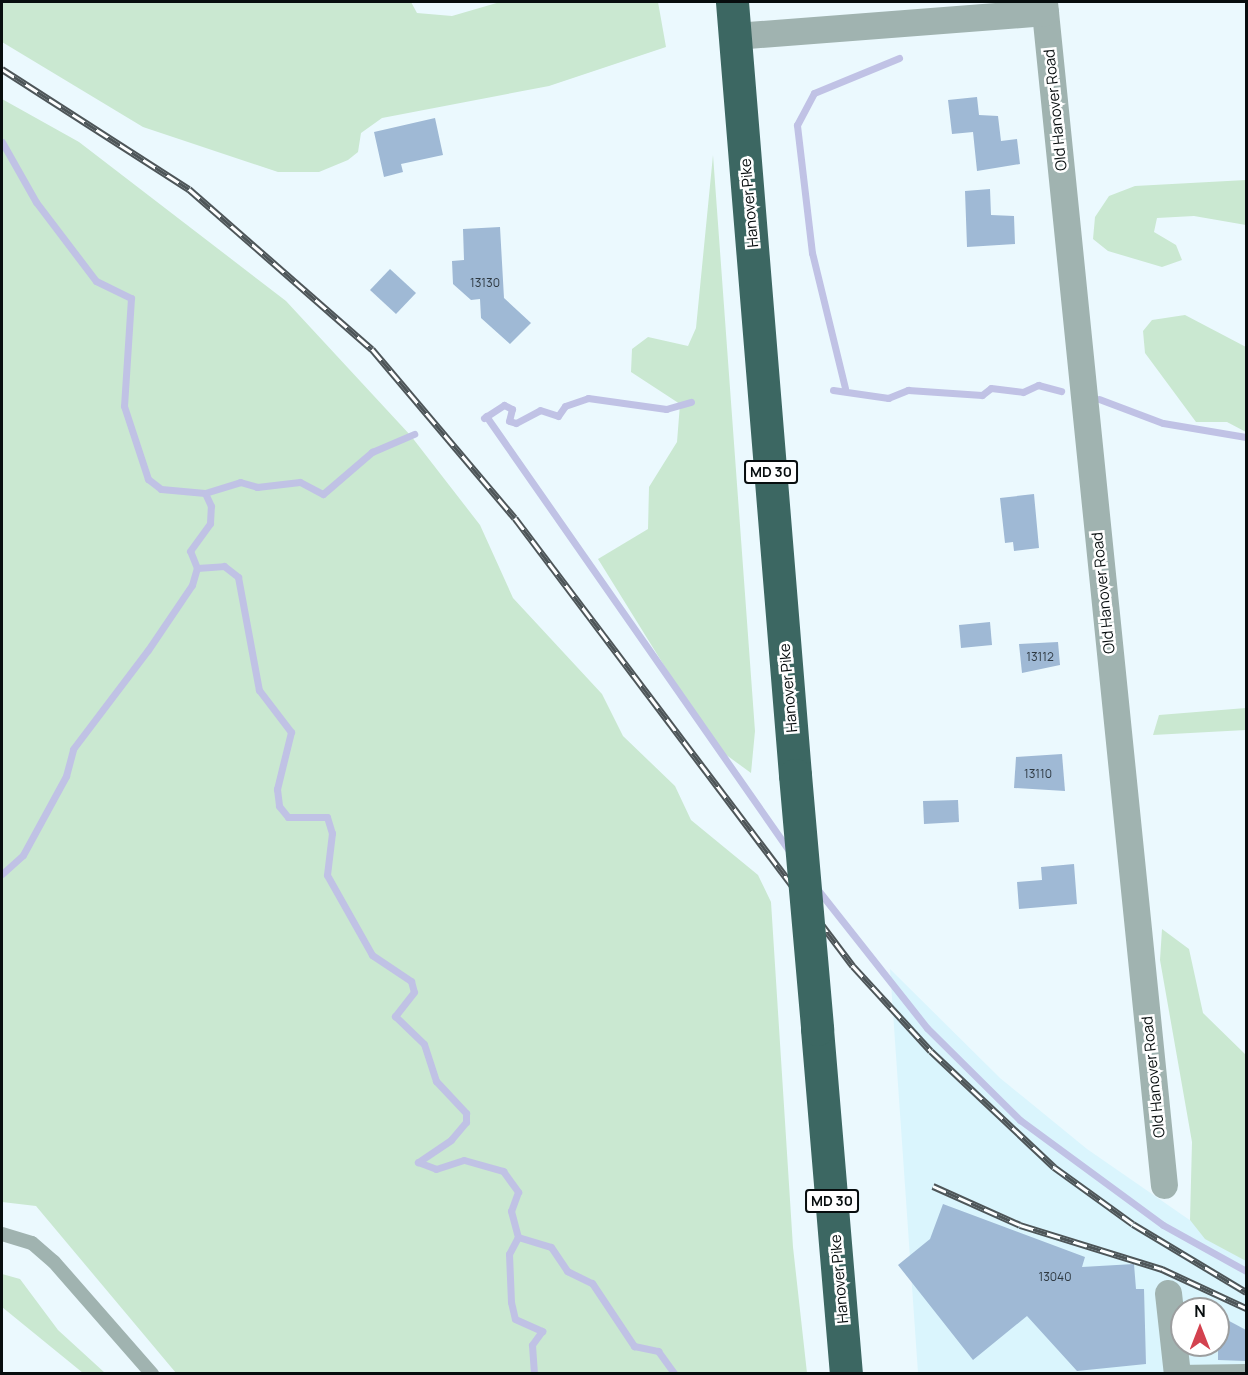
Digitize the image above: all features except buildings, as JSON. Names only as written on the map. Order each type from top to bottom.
[{"type":"highway","name":"Hanover Pike","points":[[732,2],[846,1374]]},
{"type":"street","points":[[735,36],[1044,7]]},
{"type":"street","name":"Old Hanover Road","points":[[1044,7],[1164,1185]]},
{"type":"street","points":[[1168,1293],[1177,1373]]},
{"type":"lane","points":[[2,1234],[32,1243],[54,1262],[152,1374]]},
{"type":"lane","points":[[1177,1373],[1246,1371]]},
{"type":"shaded area","points":[[890,969],[1000,1078],[1087,1149],[1246,1259],[1246,1373],[918,1373]]},
{"type":"green space","points":[[2,2],[411,2],[417,13],[452,16],[500,2],[658,2],[666,47],[549,86],[382,118],[361,133],[358,152],[348,160],[319,172],[278,172],[143,127],[2,42]]},
{"type":"green space","points":[[2,99],[79,142],[286,301],[411,436],[480,525],[513,598],[602,694],[623,736],[675,786],[691,820],[758,875],[771,902],[793,1247],[807,1373],[176,1373],[36,1206],[2,1202]]},
{"type":"green space","points":[[713,155],[755,731],[751,773],[714,746],[598,559],[648,529],[649,487],[677,442],[680,404],[631,372],[632,349],[648,337],[688,346],[696,328]]},
{"type":"green space","points":[[1246,180],[1246,225],[1194,216],[1157,218],[1154,232],[1176,245],[1182,260],[1162,267],[1108,251],[1093,239],[1095,217],[1109,196],[1135,186]]},
{"type":"green space","points":[[1185,315],[1246,347],[1246,432],[1227,422],[1196,422],[1145,353],[1143,331],[1152,320]]},
{"type":"green space","points":[[1246,708],[1246,730],[1153,735],[1159,715]]},
{"type":"green space","points":[[1162,929],[1189,949],[1203,1013],[1246,1055],[1246,1261],[1205,1239],[1190,1220],[1192,1142],[1160,960]]},
{"type":"green space","points":[[2,1274],[20,1279],[58,1330],[105,1373],[83,1373],[2,1307]]},
{"type":"waterway","points":[[845,388],[812,253],[797,125],[814,93],[899,58]]},
{"type":"waterway","points":[[2,142],[36,202],[96,281],[131,298],[124,406],[148,479],[161,489],[205,493]]},
{"type":"waterway","points":[[833,390],[888,398],[908,390],[982,395],[991,388],[1023,392],[1038,385],[1061,391]]},
{"type":"waterway","points":[[484,418],[504,405],[512,409],[509,421],[516,423],[540,410],[558,416],[565,406],[588,398],[666,409],[691,402]]},
{"type":"waterway","points":[[1099,399],[1163,423],[1246,437]]},
{"type":"waterway","points":[[486,416],[790,852]]},
{"type":"waterway","points":[[205,493],[240,482],[257,487],[300,482],[323,494],[372,452],[414,434]]},
{"type":"waterway","points":[[197,568],[190,551],[210,523],[211,506],[205,493]]},
{"type":"waterway","points":[[197,568],[224,566],[238,577],[259,690],[291,732],[277,789],[279,806],[288,817],[327,817],[332,833],[327,875],[372,955],[411,981],[414,992],[395,1016],[424,1044],[436,1081],[466,1113],[466,1122],[451,1140],[418,1162],[436,1169],[464,1160],[503,1171],[518,1192],[511,1211],[518,1237],[509,1254],[511,1302],[515,1319],[542,1331],[532,1345],[534,1374]]},
{"type":"waterway","points":[[2,874],[23,855],[66,776],[73,749],[148,650],[192,585],[197,568]]},
{"type":"waterway","points":[[818,890],[927,1028],[1020,1120],[1163,1225],[1246,1271]]},
{"type":"waterway","points":[[518,1237],[551,1247],[567,1271],[592,1283],[634,1346],[658,1351],[675,1374]]},
{"type":"railway","points":[[2,69],[189,189],[372,349],[515,518],[853,966],[931,1051],[1054,1167],[1133,1224],[1246,1292]]},
{"type":"railway","points":[[933,1186],[1020,1225],[1162,1269],[1246,1308]]}]
